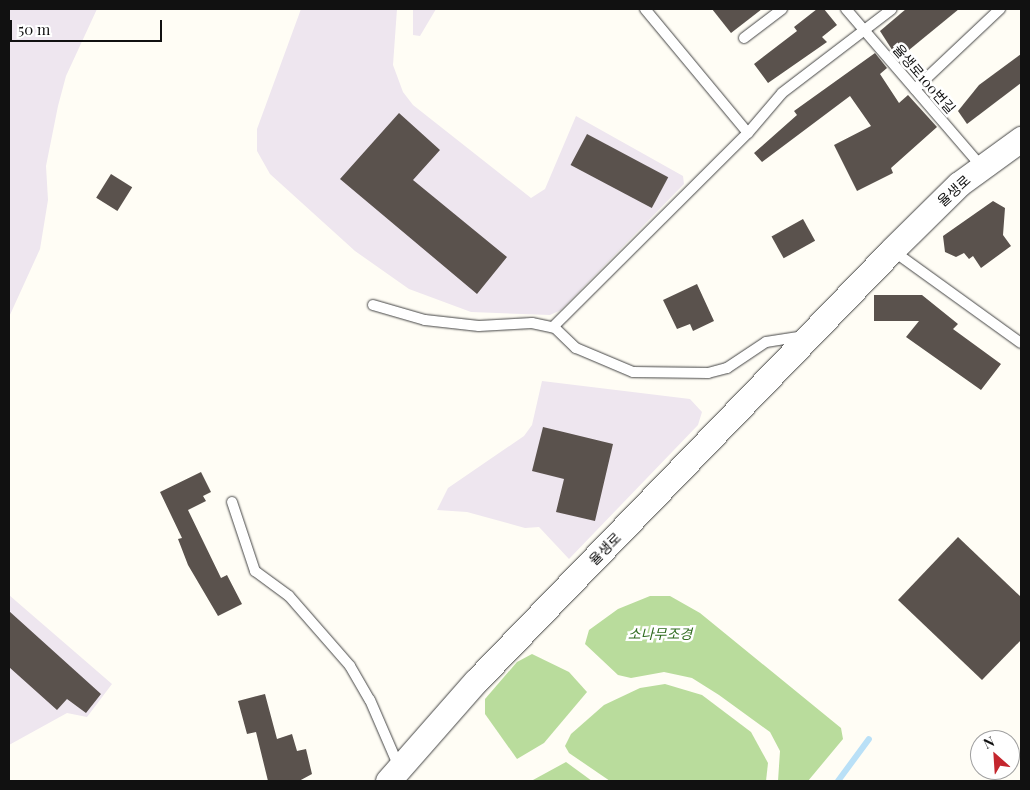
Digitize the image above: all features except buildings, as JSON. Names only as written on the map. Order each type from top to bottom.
[{"type":"street","name":"율생로","points":[[394,775],[476,681],[815,334],[892,250],[982,167],[1021,139]]},
{"type":"lane","points":[[646,9],[748,133]]},
{"type":"lane","points":[[744,38],[782,9]]},
{"type":"lane","name":"율생로100번길","points":[[846,9],[982,167]]},
{"type":"lane","points":[[554,327],[748,133],[782,93],[865,32],[892,9]]},
{"type":"lane","points":[[916,89],[1000,9]]},
{"type":"lane","points":[[892,250],[1021,343]]},
{"type":"lane","points":[[373,305],[425,320],[554,327],[576,348],[605,362],[633,372],[669,373],[727,368],[766,342],[815,334]]},
{"type":"lane","name":"율생로","points":[[232,502],[255,571],[289,596],[350,666],[370,700],[394,775]]},
{"type":"shaded area","points":[[9,9],[97,9],[66,76],[46,166],[48,200],[40,249],[9,317]]},
{"type":"shaded area","points":[[301,9],[397,9],[393,65],[403,92],[413,105],[531,198],[545,189],[576,116],[683,176],[684,184],[561,310],[550,315],[471,312],[409,289],[355,251],[270,174],[257,151],[257,129]]},
{"type":"shaded area","points":[[413,9],[436,9],[420,36],[413,35]]},
{"type":"shaded area","points":[[542,381],[690,399],[702,412],[698,425],[569,559],[539,527],[525,528],[467,512],[437,510],[448,488],[524,436],[532,425]]},
{"type":"shaded area","points":[[9,595],[112,684],[87,717],[67,713],[9,745]]},
{"type":"green space","name":"소나무조경","points":[[650,596],[670,596],[700,613],[841,728],[843,739],[808,781],[778,781],[780,751],[770,732],[692,678],[664,672],[631,678],[618,675],[585,644],[589,630],[618,609]]},
{"type":"green space","points":[[532,654],[569,672],[587,692],[544,743],[517,759],[485,714],[485,699],[517,662]]},
{"type":"green space","points":[[665,684],[702,695],[751,732],[768,763],[766,781],[610,781],[569,753],[565,746],[571,734],[604,705],[640,688]]},
{"type":"green space","points":[[566,762],[592,781],[533,780]]},
{"type":"waterway","points":[[838,781],[869,739]]}]
